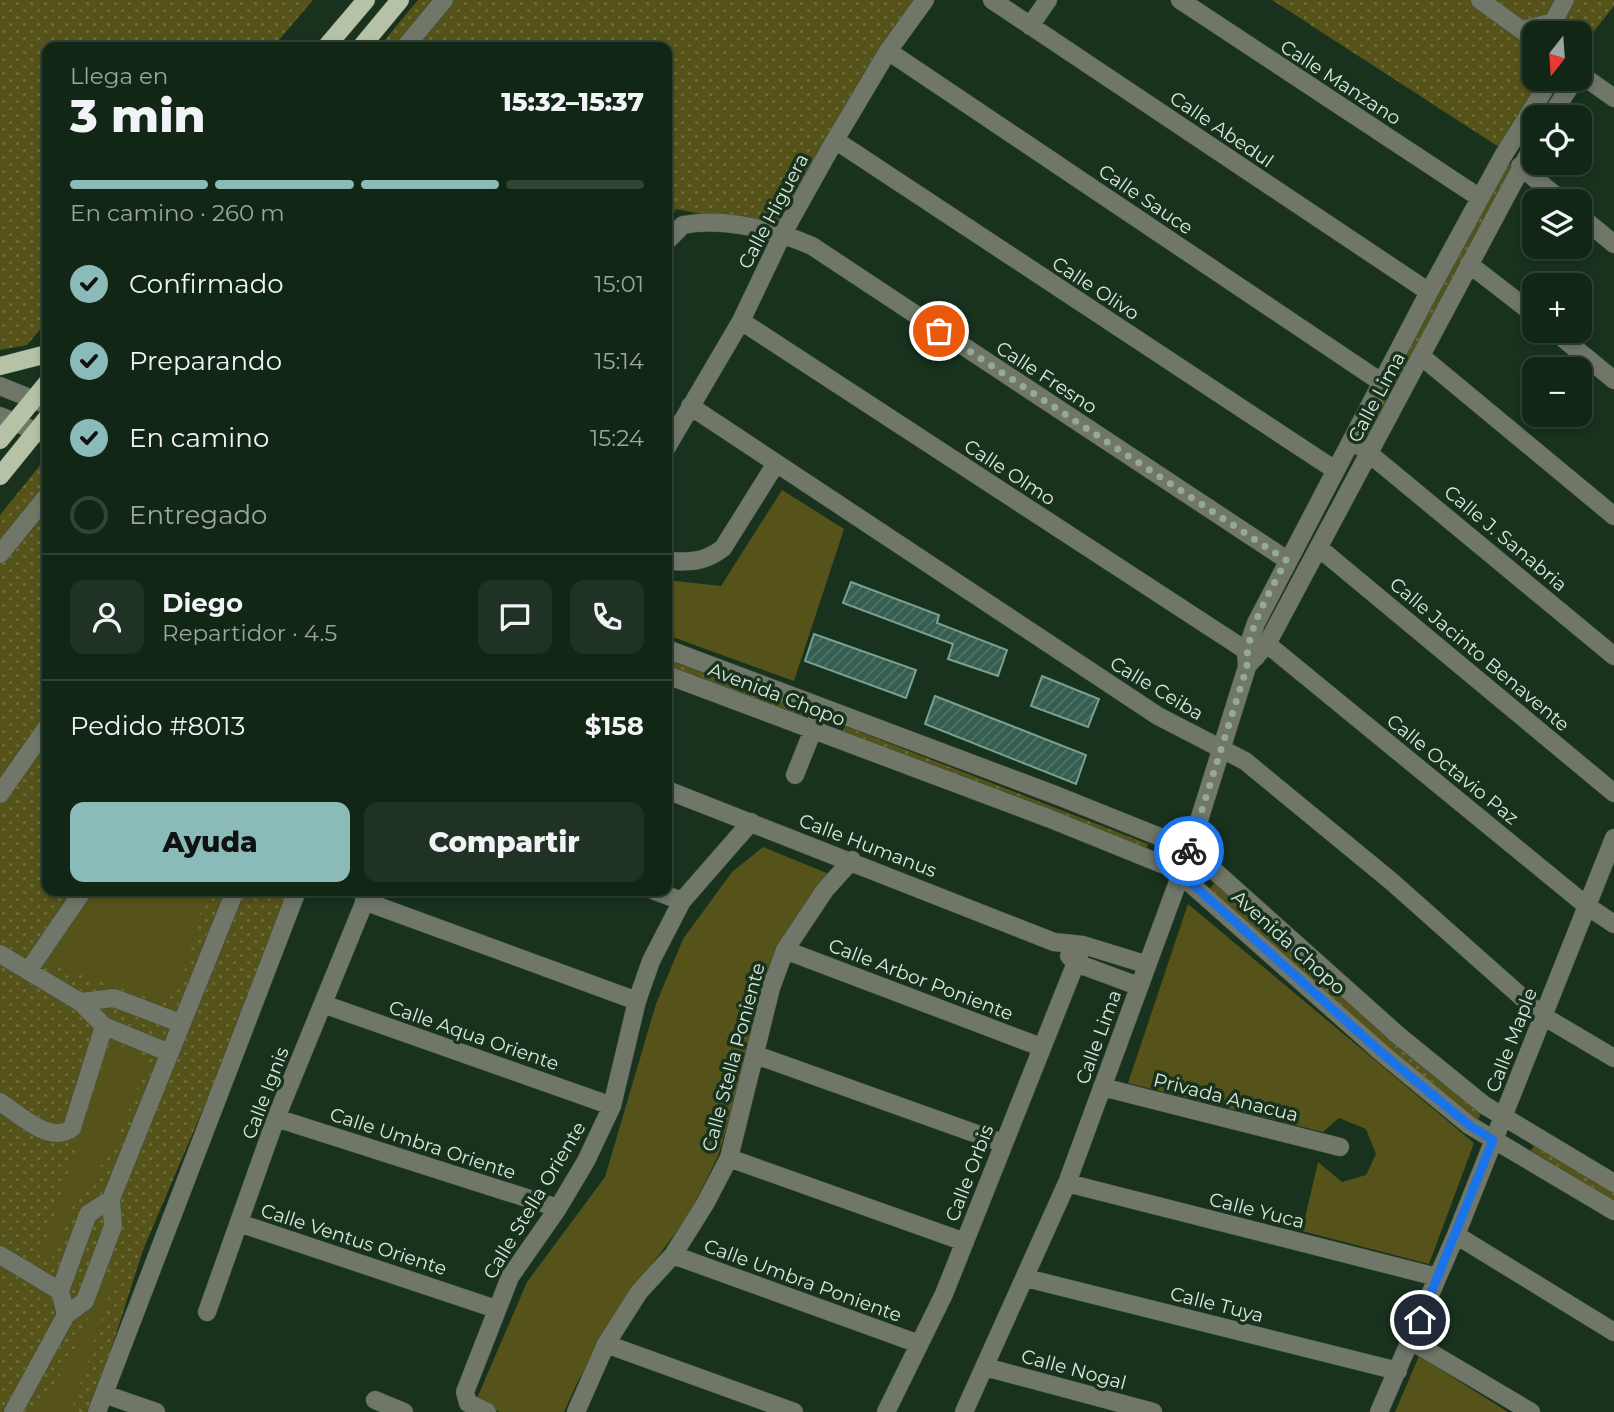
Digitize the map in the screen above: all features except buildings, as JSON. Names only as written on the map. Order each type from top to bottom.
[{"type":"main road","points":[[330,42],[366,0]]},
{"type":"main road","points":[[365,42],[400,0]]},
{"type":"main road","points":[[0,366],[42,355]]},
{"type":"main road","points":[[0,440],[8,418],[41,402]]},
{"type":"main road","points":[[0,475],[42,430]]},
{"type":"street","points":[[409,42],[444,0]]},
{"type":"street","name":"Calle Higuera","points":[[672,438],[741,321],[783,233],[835,140],[888,51],[925,0]]},
{"type":"street","name":"Calle Abedul","points":[[992,0],[1429,292]]},
{"type":"street","points":[[1030,26],[1048,0]]},
{"type":"street","name":"Calle Manzano","points":[[1180,0],[1480,198]]},
{"type":"street","points":[[1480,0],[1522,31]]},
{"type":"street","points":[[1554,21],[1565,0]]},
{"type":"street","name":"Calle Sauce","points":[[888,51],[1381,382]]},
{"type":"street","points":[[1592,83],[1614,98]]},
{"type":"street","name":"Calle Lima","points":[[1254,655],[1256,623],[1286,560],[1503,156],[1544,91]]},
{"type":"street","name":"Calle Olivo","points":[[835,140],[1335,470]]},
{"type":"street","name":"Calle Lima","points":[[964,1412],[1067,1183],[1145,964],[1190,849],[1254,655],[1318,548],[1522,163]]},
{"type":"street","points":[[1520,166],[1548,189]]},
{"type":"street","name":"Calle Fresno","points":[[672,235],[682,225],[694,223],[783,233],[812,246],[1286,560]]},
{"type":"street","points":[[1592,226],[1614,244]]},
{"type":"street","points":[[1469,264],[1522,305]]},
{"type":"street","name":"Calle Olmo","points":[[741,321],[1254,655]]},
{"type":"street","points":[[1569,343],[1614,380]]},
{"type":"street","points":[[1421,356],[1614,516]]},
{"type":"street","points":[[0,386],[41,402]]},
{"type":"street","name":"Calle Ceiba","points":[[690,406],[775,465],[1158,716],[1245,761],[1391,881],[1543,1016],[1614,1058]]},
{"type":"street","points":[[8,418],[42,427]]},
{"type":"street","name":"Calle J. Sanabria","points":[[1351,441],[1370,452],[1614,656]]},
{"type":"street","points":[[672,561],[695,562],[710,558],[723,548],[775,465]]},
{"type":"street","points":[[0,554],[42,502]]},
{"type":"street","name":"Calle Jacinto Benavente","points":[[1318,548],[1614,793]]},
{"type":"street","name":"Avenida Chopo","points":[[672,651],[1190,849],[1399,1036],[1503,1118],[1614,1183]]},
{"type":"street","name":"Calle Octavio Paz","points":[[1254,655],[1614,923]]},
{"type":"street","name":"Avenida Chopo","points":[[672,677],[1060,823],[1181,874],[1383,1054],[1469,1125],[1614,1211]]},
{"type":"street","points":[[795,775],[822,708]]},
{"type":"street","points":[[0,794],[42,734]]},
{"type":"street","name":"Calle Humanus","points":[[672,792],[852,860],[1054,942],[1083,945],[1145,964]]},
{"type":"street","name":"Calle Stella Oriente","points":[[486,1412],[468,1403],[465,1392],[510,1277],[558,1208],[586,1161],[612,1106],[637,1001],[651,961],[682,901],[751,822]]},
{"type":"street","name":"Calle Maple","points":[[1379,1412],[1456,1235],[1614,838]]},
{"type":"street","name":"Calle Stella Poniente","points":[[576,1412],[606,1344],[639,1292],[673,1255],[705,1204],[729,1158],[768,998],[785,950],[825,890],[852,860]]},
{"type":"street","points":[[28,971],[80,896]]},
{"type":"street","points":[[0,1397],[15,1409],[66,1314],[85,1301],[113,1226],[111,1199],[233,896]]},
{"type":"street","points":[[97,1412],[295,896]]},
{"type":"street","points":[[366,896],[637,1001]]},
{"type":"street","name":"Calle Ignis","points":[[206,1312],[276,1118],[366,896]]},
{"type":"street","points":[[668,896],[682,901]]},
{"type":"street","name":"Calle Humanus","points":[[1054,942],[1076,963],[1138,986]]},
{"type":"street","name":"Calle Orbis","points":[[886,1412],[965,1242],[1002,1143],[1083,945]]},
{"type":"street","name":"Calle Arbor Poniente","points":[[785,950],[1041,1047]]},
{"type":"street","points":[[0,954],[80,1002],[104,1026],[170,1052]]},
{"type":"street","points":[[80,1002],[114,998],[180,1023]]},
{"type":"street","name":"Calle Aqua Oriente","points":[[323,1004],[612,1106]]},
{"type":"street","points":[[0,1102],[48,1133],[65,1134],[72,1128],[104,1026]]},
{"type":"street","points":[[756,1055],[1002,1143]]},
{"type":"street","name":"Privada Anacua","points":[[1102,1087],[1340,1147]]},
{"type":"street","name":"Calle Umbra Oriente","points":[[276,1118],[558,1208]]},
{"type":"street","points":[[729,1158],[965,1242]]},
{"type":"street","name":"Calle Yuca","points":[[1067,1183],[1437,1278]]},
{"type":"street","points":[[66,1314],[60,1291],[88,1214],[111,1199]]},
{"type":"street","name":"Calle Ventus Oriente","points":[[239,1223],[496,1309]]},
{"type":"street","points":[[1456,1235],[1614,1332]]},
{"type":"street","points":[[0,1255],[60,1291]]},
{"type":"street","name":"Calle Umbra Poniente","points":[[673,1255],[919,1344]]},
{"type":"street","name":"Calle Tuya","points":[[1026,1278],[1398,1371]]},
{"type":"street","points":[[1411,1341],[1531,1412]]},
{"type":"street","points":[[606,1344],[794,1412]]},
{"type":"street","name":"Calle Nogal","points":[[985,1367],[1153,1412]]},
{"type":"street","points":[[104,1394],[156,1412]]},
{"type":"street","points":[[375,1401],[404,1412]]},
{"type":"shaded area","points":[[0,0],[313,0],[277,42],[42,42],[42,327],[27,345],[0,350]]},
{"type":"shaded area","points":[[418,0],[920,0],[776,229],[676,209],[672,216],[672,42],[383,42]]},
{"type":"shaded area","points":[[1272,0],[1614,0],[1614,6],[1592,34],[1592,21],[1522,21],[1522,91],[1548,91],[1537,105],[1522,105],[1522,124],[1502,149]]},
{"type":"shaded area","points":[[1505,162],[1513,167],[1370,435],[1364,432]]},
{"type":"shaded area","points":[[42,464],[42,896],[294,896],[143,1250],[91,1412],[0,1412],[0,515]]},
{"type":"shaded area","points":[[782,490],[844,529],[794,681],[672,637],[672,581],[721,586]]},
{"type":"shaded area","points":[[672,660],[806,710],[802,719],[672,670]]},
{"type":"shaded area","points":[[845,726],[1148,844],[1145,854],[841,734]]},
{"type":"shaded area","points":[[763,847],[829,874],[780,944],[756,1001],[748,1059],[718,1156],[689,1215],[632,1291],[578,1381],[564,1412],[500,1412],[475,1403],[527,1282],[605,1177],[656,1004],[683,939],[732,872]]},
{"type":"shaded area","points":[[1214,883],[1480,1114],[1477,1126],[1208,892]]},
{"type":"shaded area","points":[[91,896],[205,896],[185,968],[172,994],[164,1002],[45,963]]},
{"type":"shaded area","points":[[1188,904],[1474,1143],[1429,1264],[1302,1231],[1318,1162],[1342,1182],[1366,1175],[1376,1154],[1366,1129],[1339,1118],[1323,1132],[1128,1083]]},
{"type":"shaded area","points":[[110,1043],[140,1051],[147,1063],[115,1146],[71,1209],[51,1261],[40,1258]]},
{"type":"shaded area","points":[[1535,1145],[1614,1192],[1614,1206],[1528,1154]]},
{"type":"shaded area","points":[[105,1272],[115,1278],[71,1412],[36,1412],[74,1354]]},
{"type":"shaded area","points":[[1419,1356],[1508,1412],[1395,1412]]},
{"type":"way so far","points":[[939,331],[1286,560],[1252,633],[1246,652],[1247,667],[1189,851]]},
{"type":"route","points":[[1189,851],[1181,874],[1383,1054],[1469,1125],[1493,1140],[1420,1320]]}]
